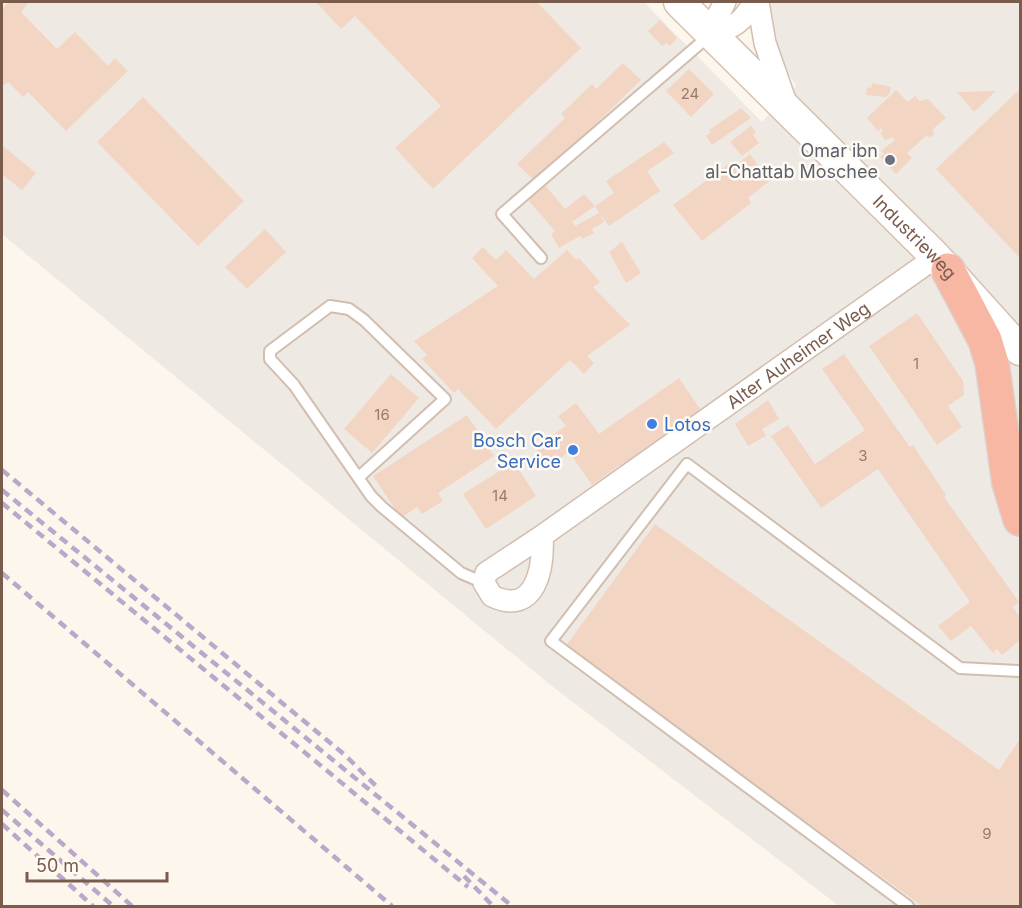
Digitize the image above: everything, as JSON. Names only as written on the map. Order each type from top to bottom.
[{"type":"highway","points":[[942,263],[985,340],[992,363],[1009,483],[1020,519]]},
{"type":"highway","points":[[1009,483],[1015,460],[1020,452]]},
{"type":"street","name":"Industrieweg","points":[[679,2],[713,33],[791,115],[942,263],[1020,350]]},
{"type":"street","points":[[725,2],[717,17],[713,33],[730,29],[742,21],[755,2]]},
{"type":"street","points":[[755,2],[765,43],[791,115]]},
{"type":"street","name":"Alter Auheimer Weg","points":[[484,583],[486,573],[942,263]]},
{"type":"street","points":[[484,583],[492,596],[496,598],[520,599],[530,594],[536,585],[543,563],[542,536]]},
{"type":"lane","points":[[541,258],[502,214],[713,33]]},
{"type":"lane","points":[[359,477],[445,399],[364,320],[349,309],[330,306],[270,351],[270,359],[294,385],[359,477],[382,507],[461,573],[484,583]]},
{"type":"lane","points":[[908,906],[550,641],[687,464],[960,668],[1020,671]]},
{"type":"shaded area","points":[[2,2],[644,2],[762,122],[796,86],[778,56],[770,2],[1020,2],[1020,906],[839,906],[548,683],[2,234]]},
{"type":"building","points":[[9,2],[29,2],[21,12],[57,49],[75,32],[108,66],[115,58],[128,71],[66,131],[28,92],[23,97],[8,82],[4,85],[2,83],[2,9]]},
{"type":"building","points":[[316,2],[537,2],[581,48],[433,189],[395,148],[441,106],[355,16],[341,29]]},
{"type":"building","points":[[660,20],[677,38],[670,46],[666,43],[662,46],[648,31]]},
{"type":"building","points":[[623,63],[641,80],[536,182],[517,164],[565,118],[561,114],[592,84],[596,89]]},
{"type":"building","points":[[689,69],[714,94],[691,117],[666,91]]},
{"type":"building","points":[[872,83],[891,87],[890,93],[886,97],[866,95],[867,87],[871,88]]},
{"type":"building","points":[[1020,89],[1020,258],[936,169]]},
{"type":"building","points":[[896,90],[908,102],[915,96],[920,101],[928,99],[946,118],[933,129],[934,134],[930,137],[926,136],[907,153],[912,158],[896,174],[880,157],[884,154],[881,151],[895,140],[893,137],[885,140],[881,134],[882,128],[878,131],[867,118]]},
{"type":"building","points":[[996,91],[974,112],[957,92]]},
{"type":"building","points":[[143,97],[244,201],[198,246],[97,142]]},
{"type":"building","points":[[741,108],[751,118],[712,145],[706,136],[711,132],[709,130]]},
{"type":"building","points":[[751,126],[756,132],[753,135],[759,143],[742,156],[730,142]]},
{"type":"building","points":[[664,142],[674,153],[647,171],[660,191],[609,226],[595,206],[614,193],[606,181]]},
{"type":"building","points":[[2,145],[36,173],[22,190],[2,174]]},
{"type":"building","points":[[750,154],[759,167],[763,164],[772,179],[748,198],[751,203],[702,241],[673,205],[730,163],[733,167]]},
{"type":"building","points":[[545,185],[565,209],[584,194],[595,206],[572,222],[575,226],[599,213],[604,222],[592,229],[594,233],[582,239],[580,236],[559,248],[551,234],[555,231],[528,200]]},
{"type":"building","points":[[265,229],[286,252],[247,289],[225,267]]},
{"type":"building","points":[[622,242],[641,273],[626,283],[609,252]]},
{"type":"building","points":[[483,247],[496,260],[506,250],[534,279],[567,250],[576,260],[579,258],[600,282],[593,287],[630,325],[587,356],[594,363],[584,374],[570,360],[496,429],[458,389],[454,393],[422,359],[427,355],[414,341],[498,286],[472,258]]},
{"type":"building","points":[[917,313],[963,381],[964,395],[948,406],[962,427],[937,445],[869,346]]},
{"type":"building","points":[[844,354],[910,447],[913,445],[946,495],[944,497],[1019,602],[1013,607],[1020,617],[1020,640],[1002,655],[997,649],[993,653],[971,626],[951,641],[938,626],[970,602],[878,469],[821,508],[771,436],[788,425],[815,464],[865,430],[822,369]]},
{"type":"building","points":[[391,374],[419,398],[372,453],[344,429]]},
{"type":"building","points":[[679,378],[704,415],[624,471],[620,465],[592,485],[569,452],[549,466],[535,447],[566,426],[558,416],[576,403],[599,434]]},
{"type":"building","points":[[768,400],[779,419],[762,429],[766,436],[748,446],[735,424]]},
{"type":"building","points":[[467,415],[494,456],[438,493],[443,501],[422,514],[417,507],[401,518],[373,476]]},
{"type":"building","points":[[514,462],[536,496],[486,529],[463,494]]},
{"type":"building","points":[[655,524],[999,770],[1020,739],[1020,906],[922,906],[565,647]]},
{"type":"railway","points":[[2,470],[346,756],[376,786]]},
{"type":"railway","points":[[2,490],[512,906]]},
{"type":"railway","points":[[2,503],[468,887]]},
{"type":"railway","points":[[2,573],[392,906]]},
{"type":"railway","points":[[2,790],[132,906]]},
{"type":"railway","points":[[2,810],[113,906]]},
{"type":"railway","points":[[2,824],[93,906]]},
{"type":"railway","points":[[464,876],[493,906]]},
{"type":"place","name":"Omar ibn al-Chattab Moschee","points":[[890,160]]},
{"type":"place","name":"Lotos","points":[[652,424]]},
{"type":"place","name":"Bosch Car Service","points":[[573,450]]}]
